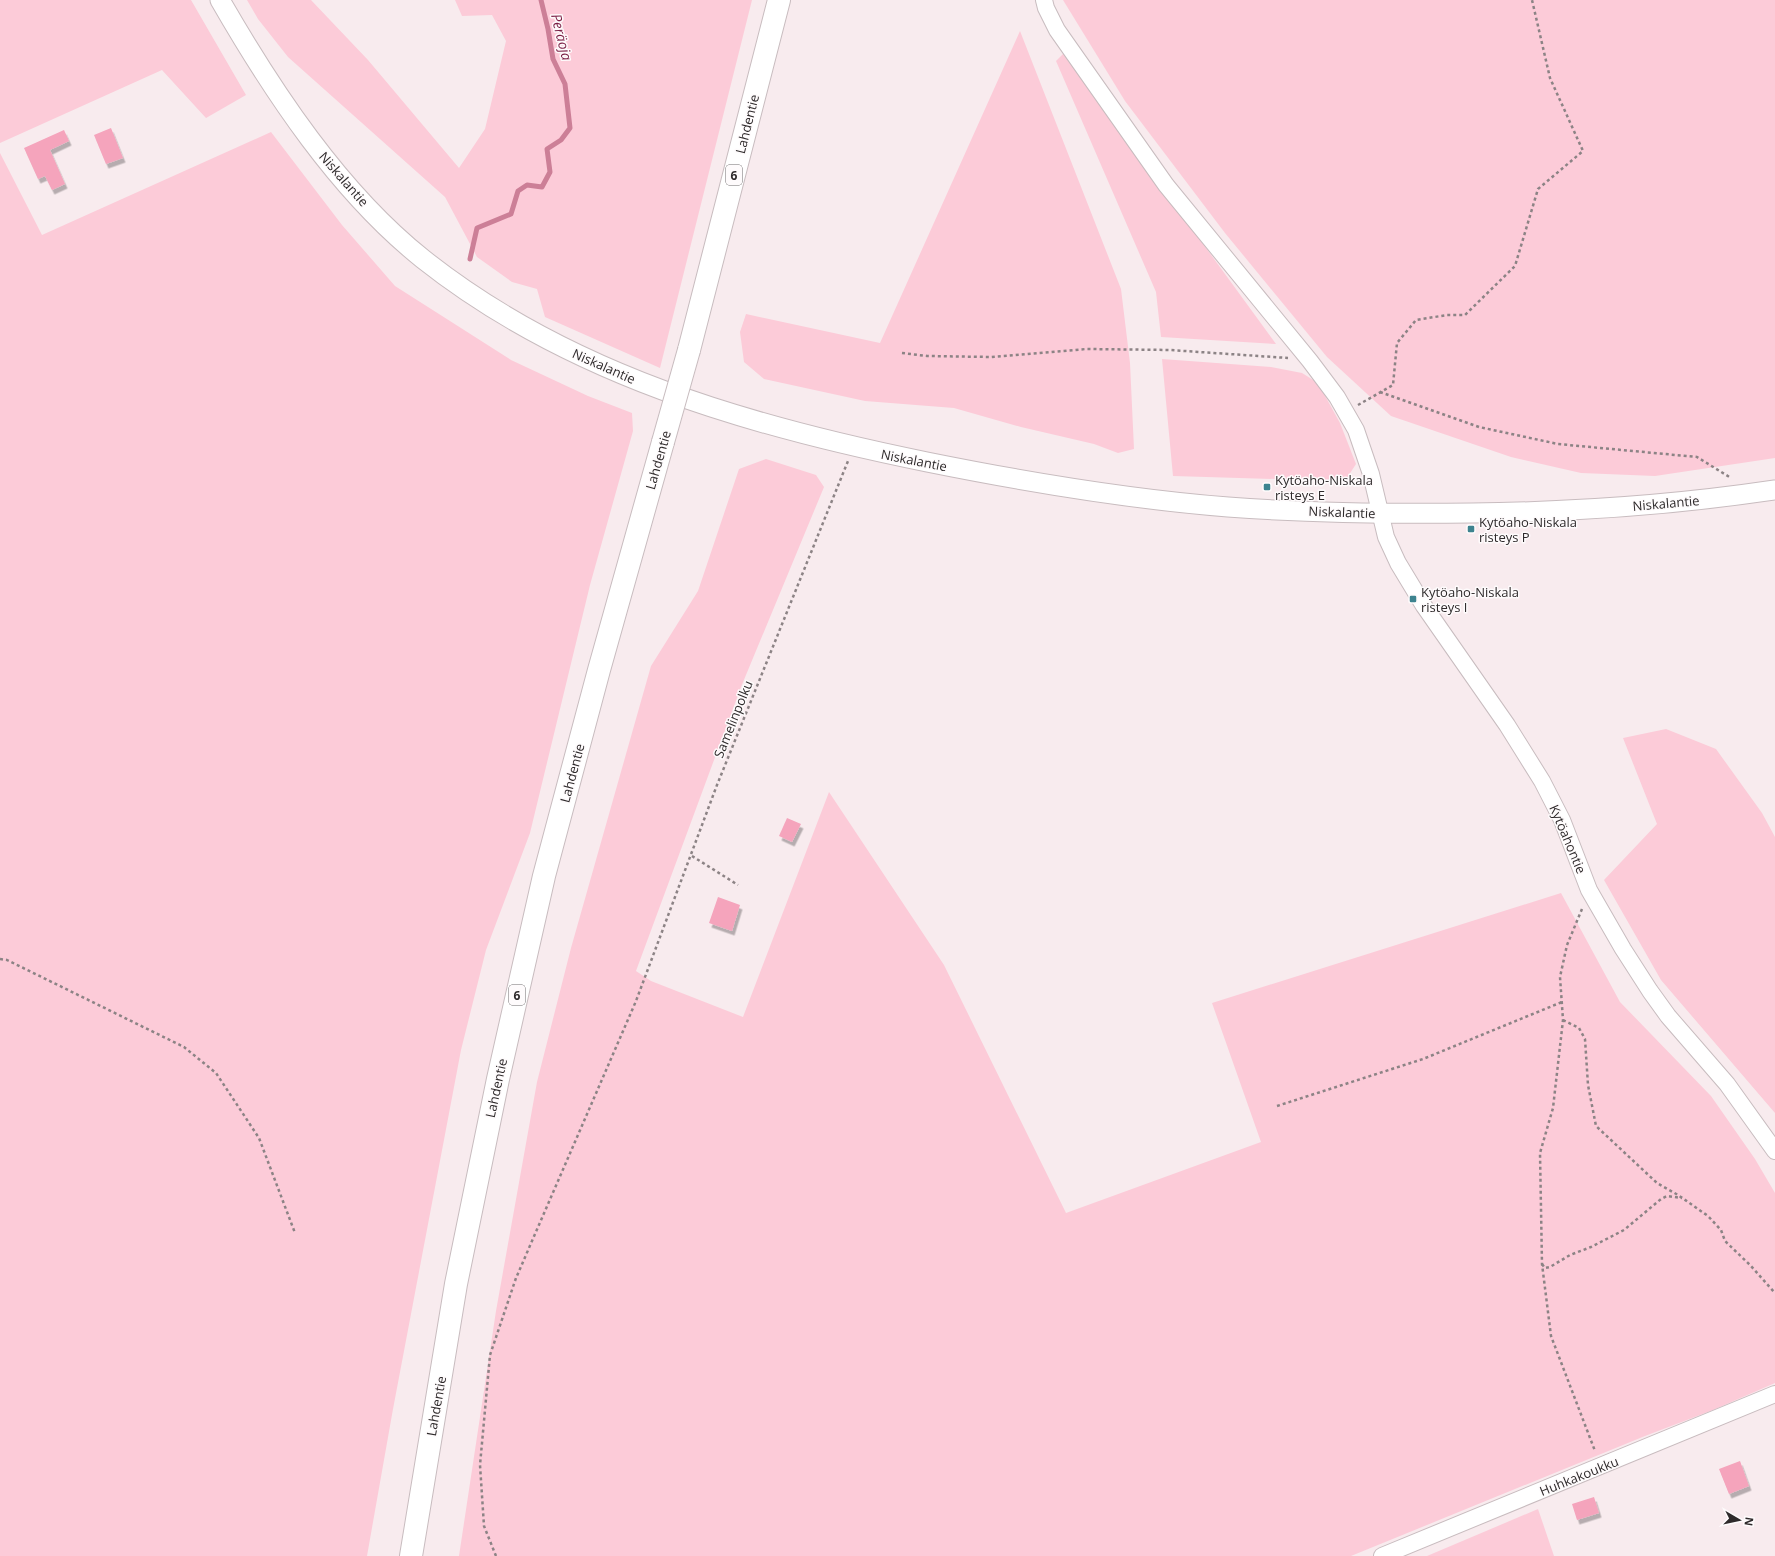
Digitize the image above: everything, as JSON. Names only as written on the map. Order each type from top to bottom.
[{"type":"highway","name":"Lahdentie","points":[[411,1556],[456,1284],[498,1079],[544,876],[599,670],[689,350],[779,0]]},
{"type":"street","name":"Niskalantie","points":[[220,0],[284,102],[340,176],[381,220],[420,257],[471,294],[572,352],[621,375],[701,404],[854,448],[1035,483],[1126,496],[1226,507],[1380,514],[1554,512],[1662,504],[1775,490]]},
{"type":"street","name":"Kytöahontie","points":[[1044,0],[1057,30],[1166,185],[1310,361],[1337,397],[1356,430],[1371,474],[1386,537],[1398,563],[1424,606],[1507,725],[1542,781],[1562,820],[1589,890],[1623,949],[1668,1016],[1727,1084],[1775,1151]]},
{"type":"street","name":"Huhkakoukku","points":[[1382,1556],[1775,1394]]},
{"type":"path","points":[[1346,412],[1393,386],[1397,343],[1416,320],[1447,315],[1466,315],[1515,266],[1538,190],[1583,151],[1550,78],[1532,0]]},
{"type":"path","points":[[902,353],[927,356],[991,357],[1086,349],[1162,350],[1270,356],[1310,361]]},
{"type":"path","points":[[1380,392],[1478,427],[1558,444],[1697,457],[1757,493]]},
{"type":"path","name":"Samelinpolku","points":[[496,1556],[484,1526],[480,1465],[490,1355],[516,1278],[636,1001],[692,856],[717,785],[854,448]]},
{"type":"path","points":[[692,856],[738,885]]},
{"type":"path","points":[[1589,890],[1567,945],[1560,977],[1563,1020],[1553,1108],[1540,1153],[1542,1264],[1551,1336],[1596,1454],[1603,1466]]},
{"type":"path","points":[[0,960],[7,960],[184,1047],[216,1073],[259,1138],[295,1233]]},
{"type":"path","points":[[1277,1106],[1423,1059],[1562,1002]]},
{"type":"path","points":[[1563,1020],[1579,1028],[1585,1039],[1588,1085],[1596,1126],[1656,1183],[1682,1198],[1708,1216],[1721,1230],[1725,1241],[1750,1265],[1775,1293]]},
{"type":"path","points":[[1542,1264],[1544,1268],[1550,1267],[1570,1255],[1591,1247],[1624,1230],[1661,1199],[1667,1196],[1682,1198]]},
{"type":"shaded area","points":[[0,0],[191,0],[246,95],[206,118],[162,70],[0,143]]},
{"type":"shaded area","points":[[247,0],[311,0],[368,60],[459,168],[485,129],[506,41],[492,15],[462,16],[455,0],[752,0],[660,368],[545,317],[537,289],[512,282],[477,257],[445,197],[288,57],[258,19]]},
{"type":"shaded area","points":[[1063,0],[1775,0],[1775,458],[1655,476],[1581,473],[1511,457],[1391,416],[1327,357],[1225,233],[1125,101]]},
{"type":"shaded area","points":[[1020,31],[1121,289],[1130,363],[1134,449],[1118,453],[1094,444],[1021,427],[954,408],[865,401],[764,379],[744,362],[740,332],[746,314],[880,343]]},
{"type":"shaded area","points":[[1064,53],[1276,344],[1161,337],[1156,292],[1056,61]]},
{"type":"shaded area","points":[[271,132],[342,225],[395,286],[511,360],[588,396],[632,413],[633,431],[590,585],[530,833],[486,950],[461,1050],[393,1409],[367,1556],[0,1556],[0,153],[42,235]]},
{"type":"shaded area","points":[[1162,359],[1271,367],[1302,373],[1318,383],[1340,423],[1356,464],[1345,481],[1173,476]]},
{"type":"shaded area","points":[[766,459],[816,475],[824,487],[741,687],[636,971],[651,981],[743,1017],[829,792],[944,965],[1066,1213],[1261,1142],[1212,1003],[1561,893],[1620,1002],[1711,1096],[1755,1159],[1775,1193],[1775,1383],[1713,1410],[1645,1436],[1351,1556],[459,1556],[496,1311],[537,1082],[571,948],[651,666],[698,591],[739,469]]},
{"type":"shaded area","points":[[1666,729],[1716,749],[1762,813],[1775,837],[1775,1113],[1661,980],[1604,880],[1657,824],[1623,738]]},
{"type":"shaded area","points":[[1538,1509],[1554,1556],[1427,1556]]},
{"type":"building","points":[[111,128],[123,158],[106,164],[94,135]]},
{"type":"building","points":[[64,130],[69,141],[50,150],[65,184],[52,190],[45,176],[38,179],[24,148]]},
{"type":"building","points":[[787,818],[801,824],[792,842],[779,836]]},
{"type":"building","points":[[718,897],[740,905],[732,931],[709,923]]},
{"type":"building","points":[[1740,1461],[1749,1486],[1729,1494],[1719,1469]]},
{"type":"building","points":[[1594,1497],[1599,1513],[1577,1520],[1572,1504]]},
{"type":"waterway","name":"Peräoja","points":[[470,259],[477,228],[511,214],[518,191],[527,185],[542,187],[550,172],[547,149],[561,140],[570,128],[565,84],[553,59],[541,0]]},
{"type":"place","name":"Kytöaho-Niskala risteys E","points":[[1267,487]]},
{"type":"place","name":"Kytöaho-Niskala risteys P","points":[[1471,529]]},
{"type":"place","name":"Kytöaho-Niskala risteys I","points":[[1413,599]]}]
